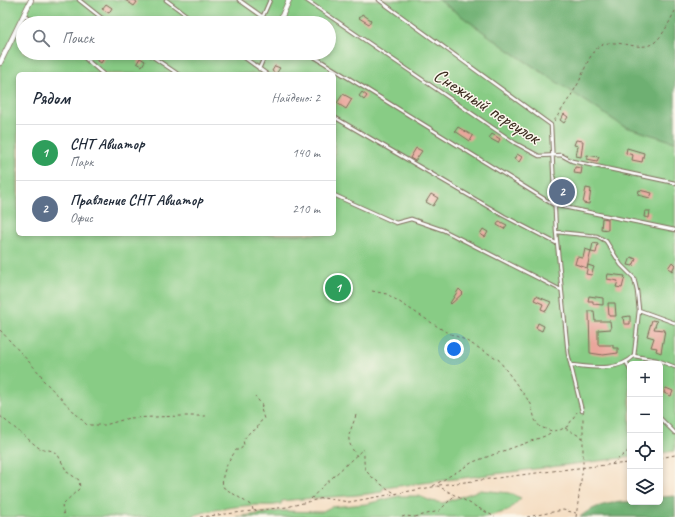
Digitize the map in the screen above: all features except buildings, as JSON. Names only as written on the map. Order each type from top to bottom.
[{"type":"street","points":[[24,15],[31,0]]},
{"type":"street","points":[[282,16],[289,0]]},
{"type":"street","points":[[0,63],[16,31]]},
{"type":"lane","points":[[79,0],[99,16]]},
{"type":"lane","points":[[166,0],[188,16]]},
{"type":"lane","points":[[240,0],[262,16]]},
{"type":"lane","points":[[263,16],[270,0]]},
{"type":"lane","name":"Снежный переулок","points":[[306,0],[329,16]]},
{"type":"lane","name":"Снежный переулок","points":[[379,0],[552,125]]},
{"type":"lane","name":"Снежный переулок","points":[[336,21],[515,143],[539,156],[561,155],[572,162],[675,183]]},
{"type":"lane","points":[[87,60],[101,72]]},
{"type":"lane","points":[[157,60],[175,72]]},
{"type":"lane","points":[[247,60],[264,72]]},
{"type":"lane","points":[[259,69],[263,60]]},
{"type":"lane","points":[[319,60],[554,205],[675,230]]},
{"type":"lane","points":[[336,118],[476,201],[557,243]]},
{"type":"lane","points":[[552,125],[551,156],[554,177],[554,205],[561,290],[568,354],[582,411]]},
{"type":"lane","points":[[336,196],[396,223],[411,219],[443,230],[561,290]]},
{"type":"lane","points":[[556,232],[597,236],[606,241],[621,265],[634,278],[639,310],[634,356],[629,361]]},
{"type":"lane","points":[[639,310],[675,323]]},
{"type":"lane","points":[[634,356],[656,360],[675,367]]},
{"type":"lane","points":[[571,365],[606,367],[627,363]]},
{"type":"lane","points":[[663,421],[675,433]]},
{"type":"path","points":[[552,125],[569,100],[596,49],[605,44],[646,46],[654,43],[666,29],[675,11]]},
{"type":"path","points":[[372,291],[387,294],[446,332],[463,339],[498,359],[531,404],[535,420],[540,427],[552,431]]},
{"type":"path","points":[[0,330],[41,375],[43,380],[87,425],[105,425],[129,418],[208,416]]},
{"type":"path","points":[[254,510],[252,506],[223,486],[221,479],[236,450],[240,450],[244,445],[243,440],[250,432],[257,429],[259,423],[264,419],[261,410],[262,405],[255,396]]},
{"type":"path","points":[[432,486],[473,462],[545,436],[552,431],[564,428],[581,407]]},
{"type":"path","points":[[576,517],[583,466],[584,440],[582,411]]},
{"type":"path","points":[[356,415],[348,437],[349,446],[357,456]]},
{"type":"path","points":[[0,416],[39,448],[53,451],[60,458],[68,472],[79,480],[80,488],[62,505],[64,517]]},
{"type":"path","points":[[564,428],[582,437],[584,440]]},
{"type":"path","points":[[311,500],[352,458],[357,456],[363,449],[365,456],[363,462],[367,473],[389,491],[397,494]]},
{"type":"path","points":[[612,464],[627,452]]},
{"type":"path","points":[[663,457],[675,455]]},
{"type":"path","points":[[200,517],[287,507],[323,498],[349,502],[397,494],[432,486],[518,477],[583,466],[627,463]]},
{"type":"path","points":[[438,486],[454,496],[480,508],[486,514],[495,517]]},
{"type":"path","points":[[402,517],[415,517],[438,511],[454,496]]},
{"type":"path","points":[[527,517],[563,510],[576,513]]},
{"type":"green space","points":[[0,0],[439,0],[510,51],[623,126],[675,142],[675,451],[663,453],[663,361],[627,361],[627,457],[383,488],[382,492],[370,494],[282,501],[281,504],[275,505],[231,507],[204,512],[189,517],[0,517]]},
{"type":"green space","points":[[439,0],[675,0],[675,142],[623,126],[510,51]]},
{"type":"green space","points":[[480,490],[509,493],[521,498],[508,511],[485,517],[236,517],[282,511],[321,512],[331,507],[366,504],[399,496],[419,496],[431,501],[443,503]]},
{"type":"green space","points":[[675,496],[675,517],[580,517],[598,507],[618,502],[627,502],[627,505],[663,505],[663,497]]},
{"type":"place","name":"Правление СНТ Авиатор","points":[[562,192]]},
{"type":"place","name":"СНТ Авиатор","points":[[338,288]]}]
